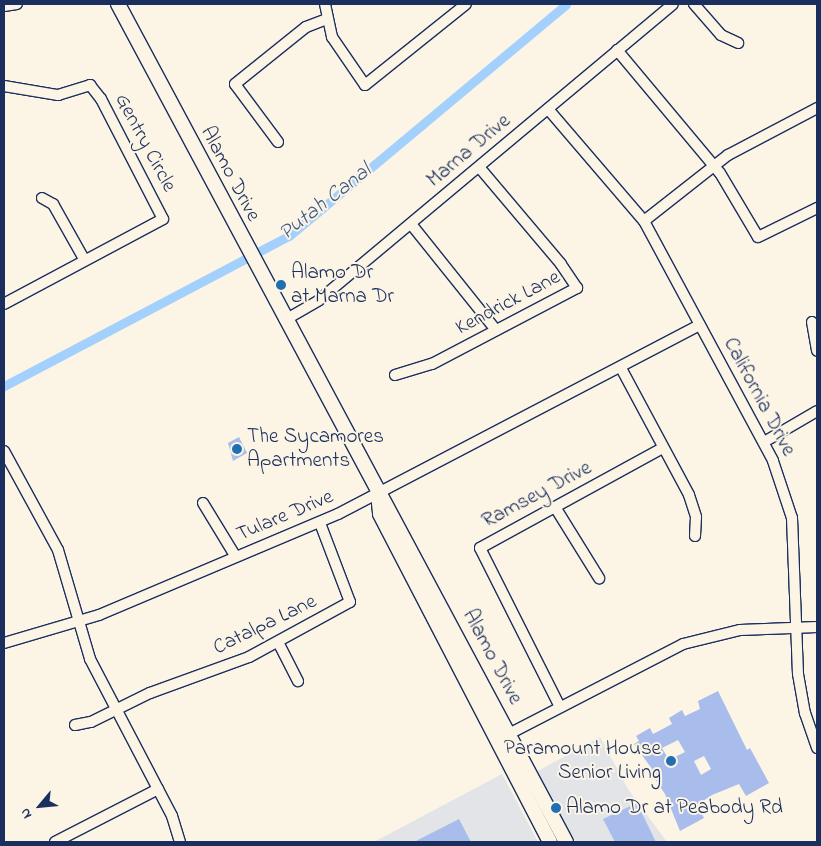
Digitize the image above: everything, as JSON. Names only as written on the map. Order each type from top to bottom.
[{"type":"main road","name":"Alamo Drive","points":[[118,4],[378,494],[388,501],[566,842]]},
{"type":"main road","name":"Alamo Drive","points":[[378,494],[377,507],[496,741],[550,842]]},
{"type":"street","points":[[4,6],[17,4]]},
{"type":"street","points":[[325,4],[327,19],[342,58],[365,85],[462,5]]},
{"type":"street","name":"Marna Drive","points":[[285,320],[319,300],[672,4]]},
{"type":"street","points":[[694,4],[721,35],[738,43]]},
{"type":"street","points":[[278,142],[235,84],[306,27],[327,19]]},
{"type":"street","points":[[617,50],[714,165],[758,237],[817,208]]},
{"type":"street","name":"Gentry Circle","points":[[4,86],[58,95],[90,85],[101,98],[163,219],[84,259],[4,304]]},
{"type":"street","points":[[644,221],[714,165],[817,108]]},
{"type":"street","name":"California Drive","points":[[548,109],[644,221],[764,442],[792,518],[800,694],[817,748]]},
{"type":"street","name":"Kendrick Lane","points":[[395,375],[432,364],[577,288],[561,264],[479,167]]},
{"type":"street","points":[[42,198],[53,204],[84,259]]},
{"type":"street","points":[[411,224],[496,330]]},
{"type":"street","points":[[812,322],[817,351]]},
{"type":"street","name":"Tulare Drive","points":[[4,643],[78,622],[320,522],[378,494],[700,325]]},
{"type":"street","points":[[621,368],[689,495],[696,517],[695,536]]},
{"type":"street","points":[[764,442],[817,411]]},
{"type":"street","name":"Ramsey Drive","points":[[560,707],[480,548],[663,448]]},
{"type":"street","points":[[4,451],[58,550],[90,659],[158,789],[180,842]]},
{"type":"street","points":[[203,503],[236,557]]},
{"type":"street","points":[[555,507],[599,578]]},
{"type":"street","name":"Catalpa Lane","points":[[75,725],[91,722],[117,709],[278,642],[350,602],[320,522]]},
{"type":"street","points":[[496,741],[683,644],[740,630],[817,627]]},
{"type":"street","points":[[278,642],[298,680]]},
{"type":"street","points":[[55,842],[158,789]]},
{"type":"shaded area","points":[[600,737],[628,789],[667,842],[576,842],[536,772]]},
{"type":"shaded area","points":[[502,774],[538,842],[374,842]]},
{"type":"building","name":"The Sycamores Apartments","points":[[239,437],[247,453],[233,461],[228,443]]},
{"type":"building","name":"Paramount House Senior Living","points":[[718,691],[747,750],[750,748],[769,783],[746,796],[739,784],[712,795],[697,805],[704,818],[680,831],[665,794],[649,770],[652,769],[634,744],[639,741],[636,736],[650,728],[653,734],[672,724],[669,718],[682,710],[685,716],[700,709],[698,701]],"holes":[[[678,740],[685,752],[669,760],[662,748]],[[704,756],[711,769],[701,775],[694,761]]]},
{"type":"building","points":[[637,803],[656,842],[615,842],[603,819]]},
{"type":"building","points":[[459,819],[471,842],[414,842]]},
{"type":"waterway","name":"Putah Canal","points":[[4,386],[289,236],[566,4]]},
{"type":"place","name":"Alamo Dr at Marna Dr","points":[[281,285]]},
{"type":"place","name":"The Sycamores Apartments","points":[[237,449]]},
{"type":"place","name":"Paramount House Senior Living","points":[[671,761]]},
{"type":"place","name":"Alamo Dr at Peabody Rd","points":[[556,808]]}]
